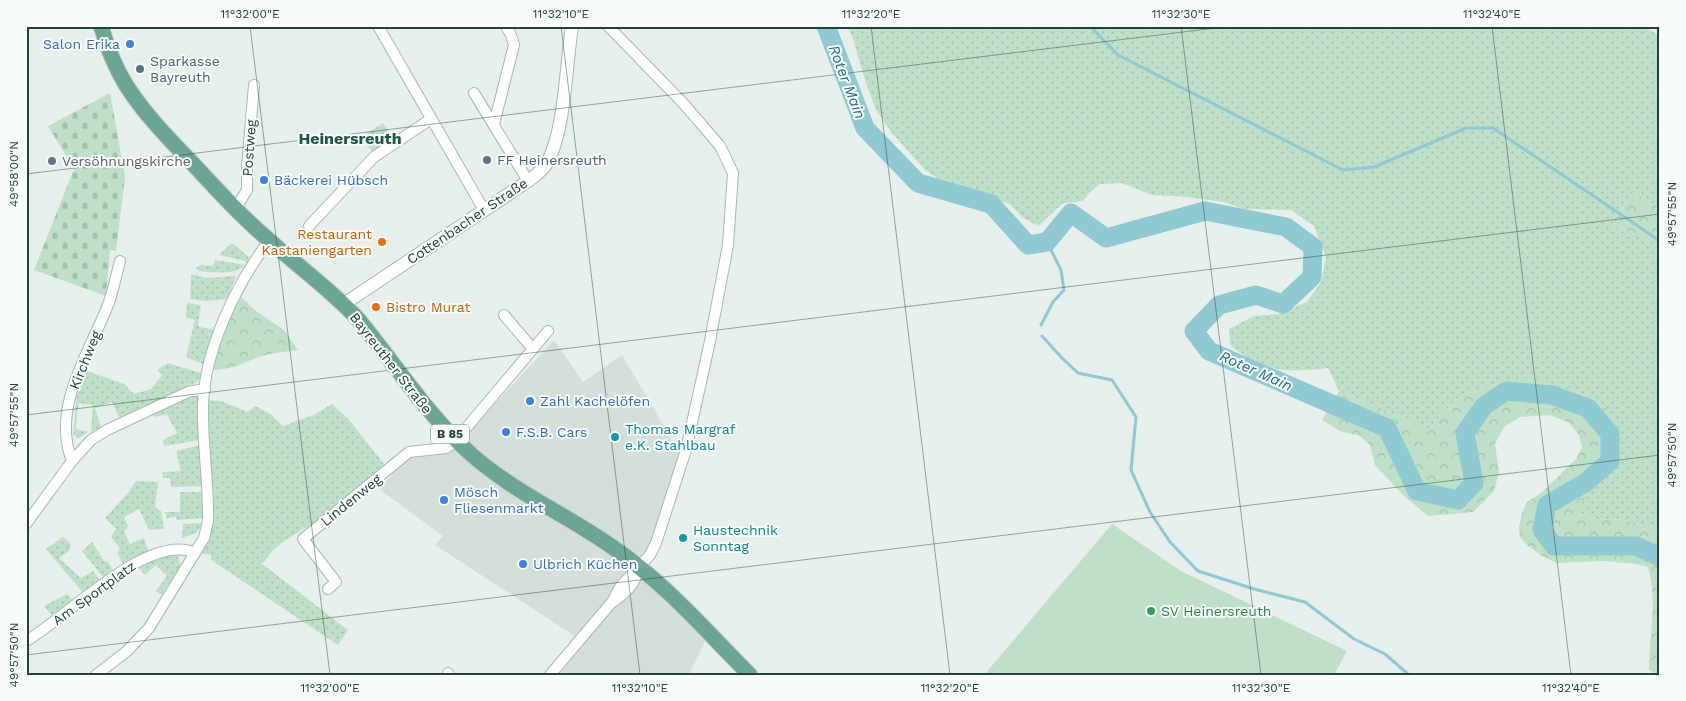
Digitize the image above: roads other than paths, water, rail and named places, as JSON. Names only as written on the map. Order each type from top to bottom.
[{"type":"main road","name":"Bayreuther Straße","points":[[101,26],[116,66],[126,85],[176,146],[269,241],[344,304],[376,342],[424,406],[456,440],[497,475],[587,530],[640,567],[688,610],[750,675]]},
{"type":"street","points":[[378,26],[484,210]]},
{"type":"street","points":[[494,124],[514,45],[506,26]]},
{"type":"street","name":"Cottenbacher Straße","points":[[344,304],[538,174],[545,165],[557,135],[572,26]]},
{"type":"street","points":[[550,675],[612,602],[627,592],[636,580],[640,567],[650,555],[656,543],[686,450],[728,245],[733,173],[720,146],[683,103],[608,26]]},
{"type":"street","name":"Postweg","points":[[236,208],[246,190],[254,85]]},
{"type":"street","points":[[474,93],[528,181]]},
{"type":"street","points":[[309,226],[374,157],[431,119]]},
{"type":"street","points":[[96,675],[126,651],[149,628],[204,538],[208,521],[203,406],[212,356],[227,314],[252,265],[269,241]]},
{"type":"street","name":"Kirchweg","points":[[72,461],[67,448],[66,432],[69,402],[109,302],[120,261]]},
{"type":"street","points":[[504,315],[532,348]]},
{"type":"street","points":[[456,440],[548,331]]},
{"type":"street","points":[[26,524],[86,444],[99,435],[188,392],[205,389]]},
{"type":"street","name":"Lindenweg","points":[[328,589],[336,582],[303,539],[409,452],[446,448],[456,440]]},
{"type":"street","name":"Am Sportplatz","points":[[26,641],[60,619],[109,580],[136,562],[173,550],[184,550],[194,553]]},
{"type":"waterway","name":"Roter Main","points":[[826,26],[865,128],[918,183],[991,204],[1028,245],[1047,242],[1071,213],[1106,238],[1205,211],[1286,227],[1313,247],[1312,277],[1283,304],[1256,295],[1219,305],[1194,331],[1209,351],[1387,428],[1417,491],[1458,500],[1474,483],[1465,433],[1484,406],[1506,391],[1551,395],[1588,408],[1610,434],[1610,461],[1585,483],[1547,505],[1542,530],[1554,546],[1636,546],[1660,557]]},
{"type":"waterway","points":[[1090,26],[1118,55],[1343,170],[1374,167],[1466,128],[1493,128],[1660,241]]},
{"type":"waterway","points":[[1041,325],[1053,302],[1064,290],[1061,270],[1047,242]]},
{"type":"waterway","points":[[1042,336],[1078,373],[1112,380],[1136,417],[1131,470],[1150,512],[1170,542],[1198,571],[1254,589],[1305,602],[1354,639],[1385,654],[1409,675]]},
{"type":"place","name":"Salon Erika","points":[[130,44]]},
{"type":"place","name":"Sparkasse Bayreuth","points":[[140,69]]},
{"type":"place","name":"FF Heinersreuth","points":[[487,160]]},
{"type":"place","name":"Versöhnungskirche","points":[[52,161]]},
{"type":"place","name":"Bäckerei Hübsch","points":[[264,180]]},
{"type":"place","name":"Restaurant Kastaniengarten","points":[[382,242]]},
{"type":"place","name":"Bistro Murat","points":[[376,307]]},
{"type":"place","name":"Zahl Kachelöfen","points":[[530,401]]},
{"type":"place","name":"F.S.B. Cars","points":[[506,432]]},
{"type":"place","name":"Thomas Margraf e.K. Stahlbau","points":[[615,437]]},
{"type":"place","name":"Mösch Fliesenmarkt","points":[[444,500]]},
{"type":"place","name":"Haustechnik Sonntag","points":[[683,538]]},
{"type":"place","name":"Ulbrich Küchen","points":[[523,564]]},
{"type":"place","name":"SV Heinersreuth","points":[[1151,611]]},
{"type":"district","name":"Heinersreuth","points":[[350,138]]}]
